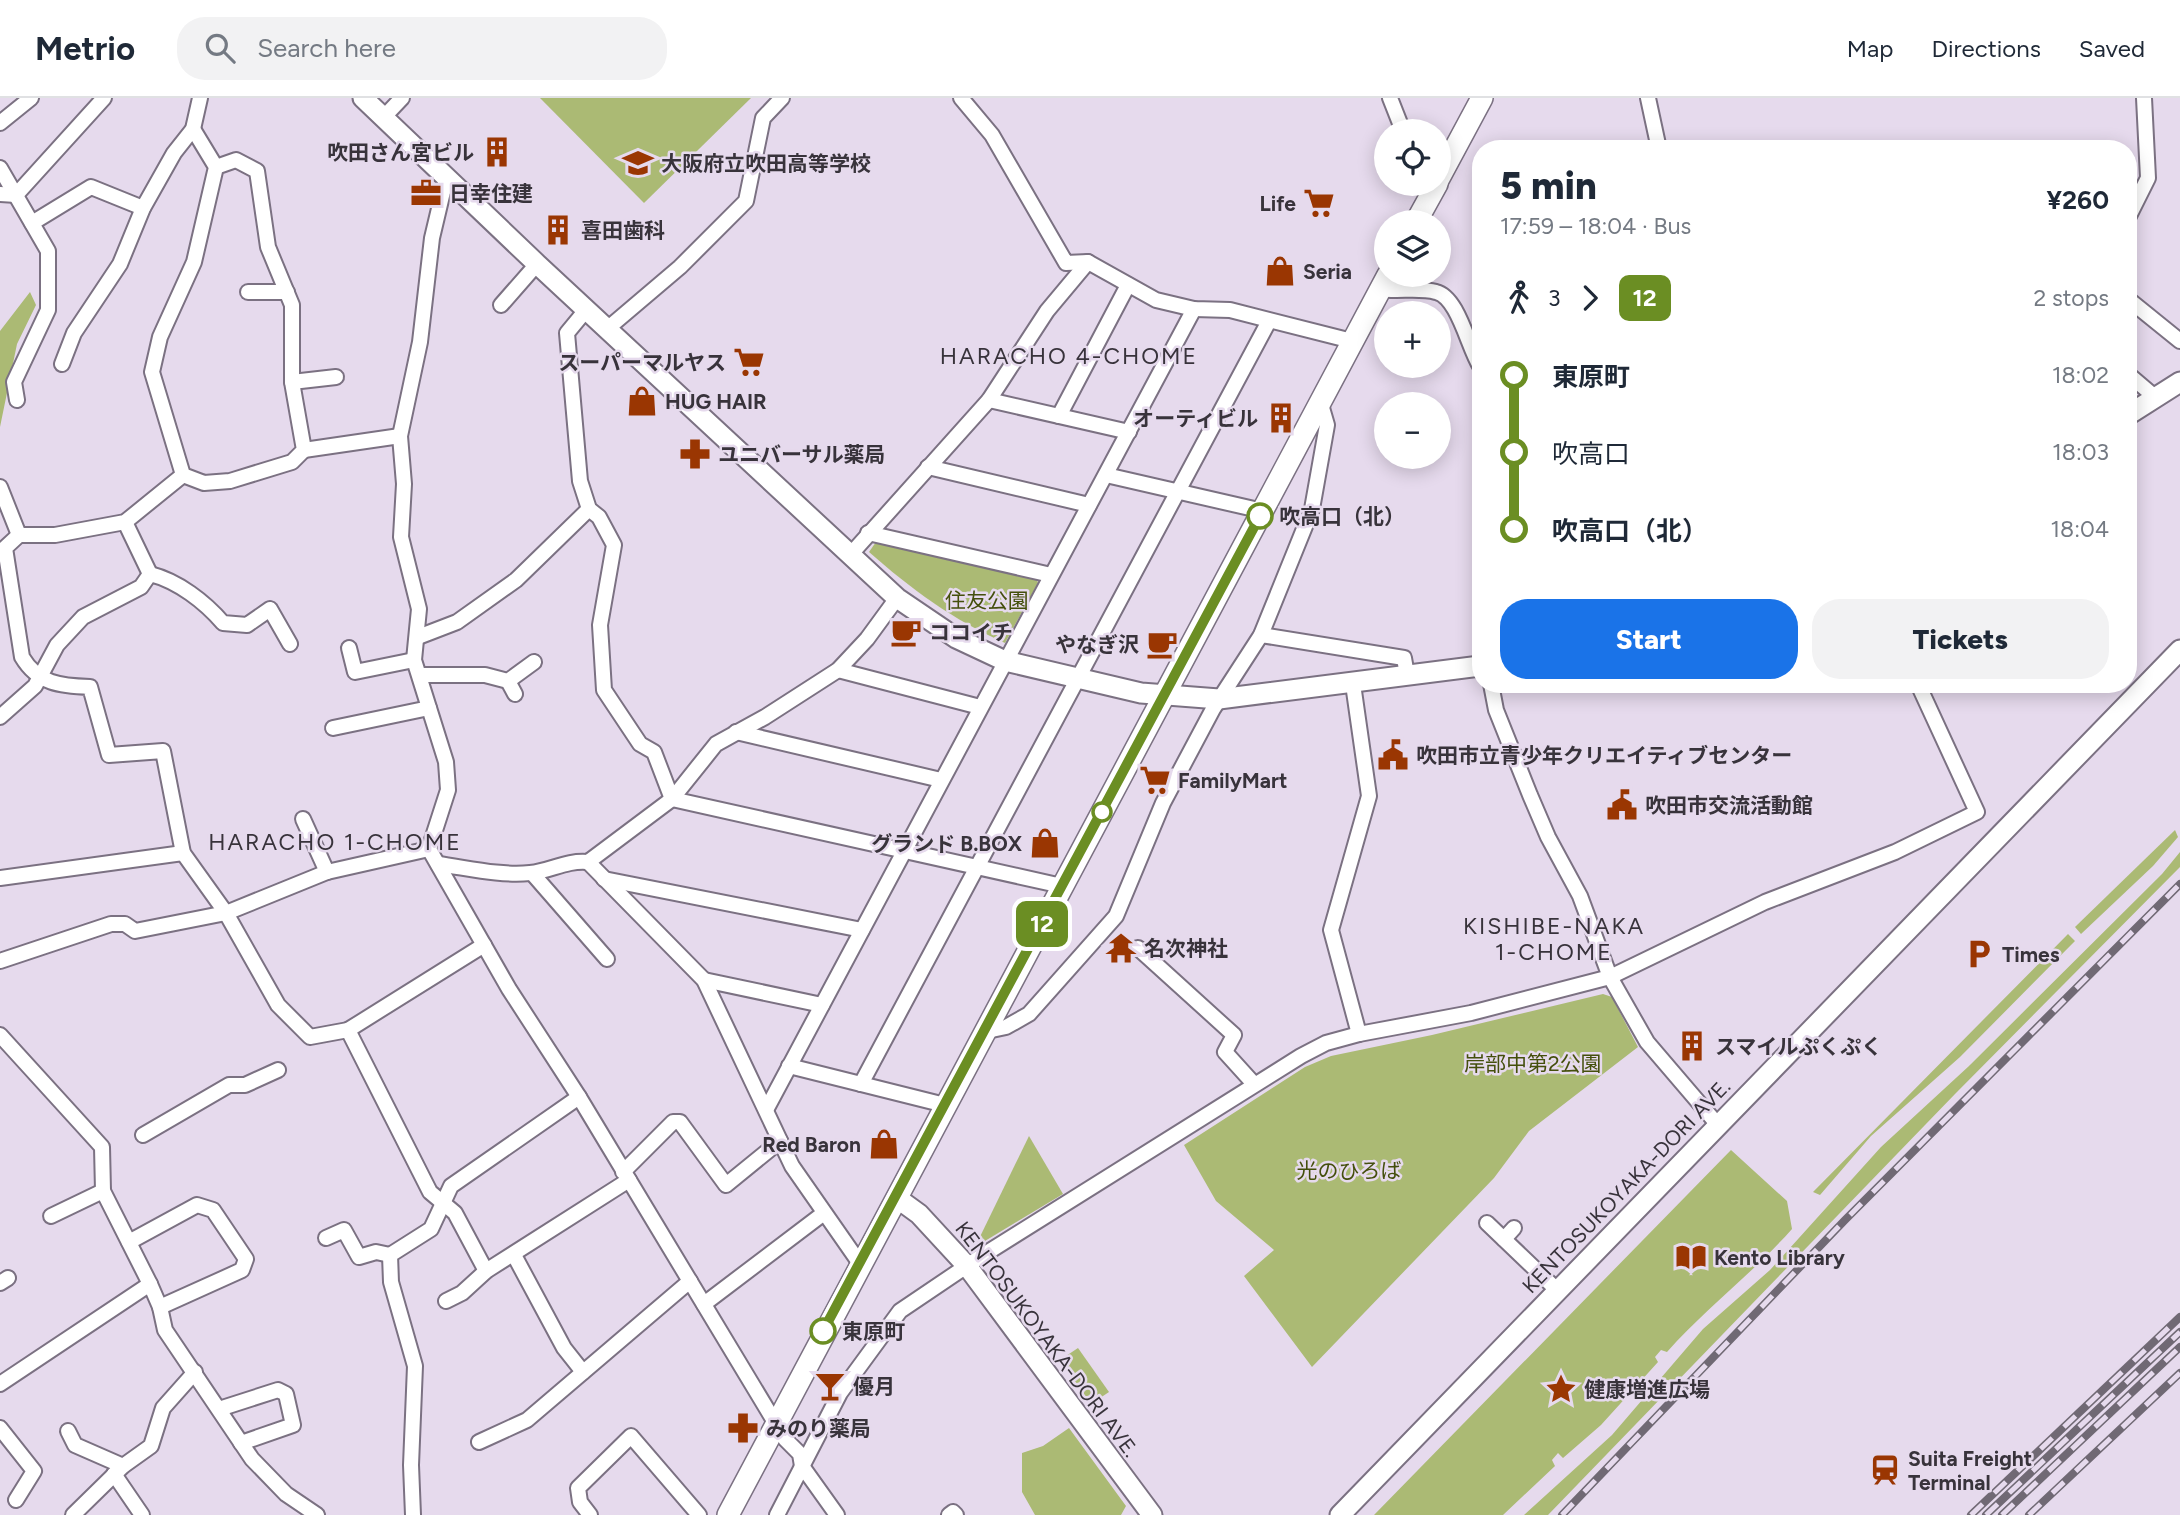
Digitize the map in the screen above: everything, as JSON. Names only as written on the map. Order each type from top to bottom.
[{"type":"main road","points":[[1451,155],[1482,98]]},
{"type":"main road","points":[[728,1515],[777,1425],[823,1331],[987,1031],[1381,287]]},
{"type":"street","points":[[0,123],[31,98]]},
{"type":"street","points":[[0,194],[16,194],[104,98]]},
{"type":"street","points":[[62,364],[74,333],[120,264],[143,208],[174,153],[193,129],[200,98]]},
{"type":"street","points":[[363,98],[446,179],[897,598],[956,638],[1005,661],[1141,693],[1219,699],[1472,667]]},
{"type":"street","points":[[383,118],[402,98]]},
{"type":"street","points":[[607,329],[680,267],[746,201],[763,118],[782,98]]},
{"type":"street","points":[[961,98],[992,135],[1066,263],[1088,262],[1156,300],[1194,309],[1230,310],[1352,341]]},
{"type":"street","points":[[1392,98],[1399,119]]},
{"type":"street","points":[[1648,98],[1657,140]]},
{"type":"street","points":[[2137,200],[2148,178],[2144,98]]},
{"type":"street","points":[[183,475],[152,372],[160,337],[194,262],[216,167],[193,129]]},
{"type":"street","points":[[216,167],[236,160],[257,171],[268,247],[292,305],[292,382],[303,450]]},
{"type":"street","points":[[0,168],[48,251],[48,310],[14,382],[17,401]]},
{"type":"street","points":[[446,179],[432,238],[420,342],[400,436],[404,484],[401,537],[419,609],[414,660],[446,762],[447,790],[429,849],[509,989],[579,1097],[777,1425],[800,1454],[802,1466],[836,1515]]},
{"type":"street","points":[[32,223],[91,187],[143,208]]},
{"type":"street","points":[[851,554],[989,400],[1047,311],[1088,262]]},
{"type":"street","points":[[501,305],[537,264]]},
{"type":"street","points":[[1059,416],[1128,285]]},
{"type":"street","points":[[1410,287],[1437,292],[1454,304],[1472,352]]},
{"type":"street","points":[[248,292],[287,292]]},
{"type":"street","points":[[2137,306],[2180,341]]},
{"type":"street","points":[[766,1110],[1194,309]]},
{"type":"street","points":[[586,310],[567,333],[580,481],[589,509],[599,517],[614,545],[600,625],[604,690],[640,744],[654,752],[672,799]]},
{"type":"street","points":[[861,1084],[1269,321]]},
{"type":"street","points":[[292,382],[336,377]]},
{"type":"street","points":[[2137,382],[2155,397]]},
{"type":"street","points":[[2137,409],[2180,382]]},
{"type":"street","points":[[989,400],[1129,432]]},
{"type":"street","points":[[987,1031],[1006,1027],[1030,1014],[1116,916],[1163,803],[1219,699],[1261,635],[1312,509],[1327,425],[1320,401]]},
{"type":"street","points":[[183,475],[204,483],[230,481],[292,462],[303,450],[400,436]]},
{"type":"street","points":[[928,467],[1088,505]]},
{"type":"street","points":[[183,475],[125,523],[55,534],[19,535],[5,548],[17,642],[30,671],[59,686],[90,687],[109,755],[163,751],[183,853],[226,913],[278,1004],[310,1037],[348,1030],[484,945]]},
{"type":"street","points":[[1106,475],[1263,511]]},
{"type":"street","points":[[0,487],[19,535]]},
{"type":"street","points":[[418,637],[457,622],[516,580],[589,509]]},
{"type":"street","points":[[125,523],[150,575]]},
{"type":"street","points":[[868,533],[1051,575]]},
{"type":"street","points":[[150,575],[165,578],[209,607],[223,624],[247,625],[270,609],[290,644]]},
{"type":"street","points":[[0,718],[39,678],[58,645],[83,617],[141,587],[150,575]]},
{"type":"street","points":[[438,864],[506,873],[532,873],[570,861],[588,862],[672,799],[716,744],[838,670],[867,639],[897,598]]},
{"type":"street","points":[[1261,635],[1404,658],[1407,675]]},
{"type":"street","points":[[349,648],[355,672],[414,660]]},
{"type":"street","name":"KENTOSUKOYAKA-DORI AVE.","points":[[1340,1515],[2180,650]]},
{"type":"street","points":[[421,676],[485,676],[511,688],[534,662]]},
{"type":"street","points":[[838,670],[981,707]]},
{"type":"street","points":[[1353,684],[1369,796],[1331,930],[1359,1034]]},
{"type":"street","points":[[1493,693],[1496,710],[1530,795],[1548,837],[1580,896],[1610,977],[1647,1042],[1718,1125]]},
{"type":"street","points":[[777,1515],[840,1393],[900,1311],[1254,1084],[1326,1043],[1359,1034],[1471,1013],[1610,977],[1765,902],[1895,852],[1977,812],[1922,693]]},
{"type":"street","points":[[333,728],[429,708]]},
{"type":"street","points":[[736,732],[941,780]]},
{"type":"street","points":[[672,799],[1062,886]]},
{"type":"street","points":[[303,819],[327,872]]},
{"type":"street","points":[[0,961],[111,923],[125,924],[135,932],[226,913],[327,872],[429,849]]},
{"type":"street","points":[[0,878],[183,853]]},
{"type":"street","points":[[588,862],[704,980],[792,1166],[861,1265]]},
{"type":"street","points":[[532,873],[607,959]]},
{"type":"street","points":[[604,879],[862,930]]},
{"type":"street","points":[[1138,948],[1234,1035],[1225,1052],[1254,1084]]},
{"type":"street","points":[[704,980],[822,1004]]},
{"type":"street","points":[[348,1030],[430,1192],[454,1213],[486,1272]]},
{"type":"street","points":[[0,1035],[102,1147],[103,1191],[150,1283],[160,1307],[165,1330],[252,1459],[286,1494],[317,1515]]},
{"type":"street","points":[[789,1066],[945,1105]]},
{"type":"street","points":[[144,1135],[229,1086],[245,1085],[278,1070]]},
{"type":"street","points":[[326,1238],[344,1230],[359,1257],[376,1252],[390,1255],[431,1228],[451,1186],[579,1097]]},
{"type":"street","points":[[446,1301],[462,1293],[486,1272],[626,1176],[673,1122],[680,1122],[726,1185],[780,1141]]},
{"type":"street","points":[[51,1216],[103,1191]]},
{"type":"street","name":"KENTOSUKOYAKA-DORI AVE.","points":[[897,1198],[919,1214],[967,1266],[1152,1515]]},
{"type":"street","points":[[129,1242],[197,1205],[213,1210],[246,1259],[242,1270],[160,1307]]},
{"type":"street","points":[[704,1304],[824,1213]]},
{"type":"street","points":[[1486,1223],[1509,1234],[1556,1290]]},
{"type":"street","points":[[390,1255],[391,1282],[415,1366],[411,1465],[413,1515]]},
{"type":"street","points":[[514,1255],[564,1348],[583,1372]]},
{"type":"street","points":[[479,1442],[527,1420],[690,1280]]},
{"type":"street","points":[[0,1384],[150,1283]]},
{"type":"street","points":[[73,1515],[119,1470],[151,1446],[163,1408],[195,1372]]},
{"type":"street","points":[[219,1409],[278,1390],[286,1394],[293,1425],[241,1443]]},
{"type":"street","points":[[0,1428],[34,1471],[16,1500]]},
{"type":"street","points":[[68,1431],[75,1445],[119,1470],[142,1515]]},
{"type":"street","points":[[590,1515],[580,1502],[578,1488],[631,1436],[699,1515]]},
{"type":"street","points":[[949,1515],[953,1512],[956,1515]]},
{"type":"green space","name":"大阪府立吹田高等学校","points":[[540,98],[751,98],[644,203]]},
{"type":"green space","points":[[30,292],[36,305],[17,344],[0,427],[0,331]]},
{"type":"green space","name":"住友公園","points":[[876,542],[1036,577],[1038,583],[1005,643],[950,614],[901,579],[869,552]]},
{"type":"green space","points":[[2175,830],[2178,837],[2153,866],[2081,934],[2075,927]]},
{"type":"green space","points":[[2180,852],[2180,867],[1955,1094],[1548,1515],[1524,1515],[1612,1435],[1703,1329],[1770,1270],[1881,1147],[1969,1066],[2162,874]]},
{"type":"green space","points":[[2068,934],[2075,941],[1960,1057],[1871,1136],[1820,1195],[1813,1192]]},
{"type":"green space","name":"光のひろば","points":[[1603,994],[1612,997],[1638,1047],[1529,1131],[1494,1178],[1312,1367],[1244,1276],[1274,1250],[1216,1201],[1184,1145],[1305,1067],[1331,1056]]},
{"type":"green space","points":[[1029,1136],[1063,1194],[975,1247]]},
{"type":"green space","points":[[1731,1150],[1787,1201],[1792,1229],[1667,1352],[1661,1350],[1655,1357],[1658,1362],[1601,1425],[1563,1458],[1558,1453],[1552,1460],[1555,1466],[1503,1515],[1374,1515]]},
{"type":"green space","points":[[1078,1348],[1109,1392],[1091,1404],[1060,1360]]},
{"type":"green space","points":[[1069,1428],[1126,1506],[1121,1515],[1035,1515],[1022,1492],[1022,1453],[1043,1446]]},
{"type":"railway","points":[[1562,1515],[1845,1220],[2180,884]]},
{"type":"railway","points":[[1971,1515],[2180,1317]]},
{"type":"railway","points":[[1986,1515],[2180,1332]]},
{"type":"railway","points":[[2002,1515],[2180,1347]]},
{"type":"railway","points":[[2029,1515],[2180,1373]]},
{"type":"bus line","name":"12","points":[[823,1331],[987,1031],[1260,516]]},
{"type":"place","name":"吹田さん宮ビル","points":[[497,152]]},
{"type":"place","name":"大阪府立吹田高等学校","points":[[638,163]]},
{"type":"place","name":"日幸住建","points":[[426,193]]},
{"type":"place","name":"Life","points":[[1319,203]]},
{"type":"place","name":"喜田歯科","points":[[558,230]]},
{"type":"place","name":"Seria","points":[[1280,271]]},
{"type":"place","name":"スーパーマルヤス","points":[[749,362]]},
{"type":"place","name":"HUG HAIR","points":[[642,401]]},
{"type":"place","name":"オーティビル","points":[[1281,418]]},
{"type":"place","name":"ユニバーサル薬局","points":[[695,454]]},
{"type":"place","name":"吹高口（北）","points":[[1260,516]]},
{"type":"place","name":"ココイチ","points":[[906,632]]},
{"type":"place","name":"やなぎ沢","points":[[1162,644]]},
{"type":"place","name":"吹田市立青少年クリエイティブセンター","points":[[1393,755]]},
{"type":"place","name":"FamilyMart","points":[[1155,780]]},
{"type":"place","name":"吹田市交流活動館","points":[[1622,805]]},
{"type":"place","name":"グランド B.BOX","points":[[1045,843]]},
{"type":"place","name":"名次神社","points":[[1121,948]]},
{"type":"place","name":"Times","points":[[1979,954]]},
{"type":"place","name":"スマイルぷくぷく","points":[[1692,1046]]},
{"type":"place","name":"Red Baron","points":[[884,1144]]},
{"type":"place","name":"Kento Library","points":[[1691,1257]]},
{"type":"place","name":"東原町","points":[[823,1331]]},
{"type":"place","name":"優月","points":[[830,1386]]},
{"type":"place","name":"健康増進広場","points":[[1561,1389]]},
{"type":"place","name":"みのり薬局","points":[[743,1428]]},
{"type":"place","name":"Suita Freight Terminal","points":[[1885,1470]]},
{"type":"district","name":"HARACHO 4-CHOME","points":[[1069,356]]},
{"type":"district","name":"HARACHO 1-CHOME","points":[[335,842]]},
{"type":"district","name":"KISHIBE-NAKA 1-CHOME","points":[[1554,939]]},
{"type":"park label","name":"岸部中第2公園","points":[[1533,1063]]}]
